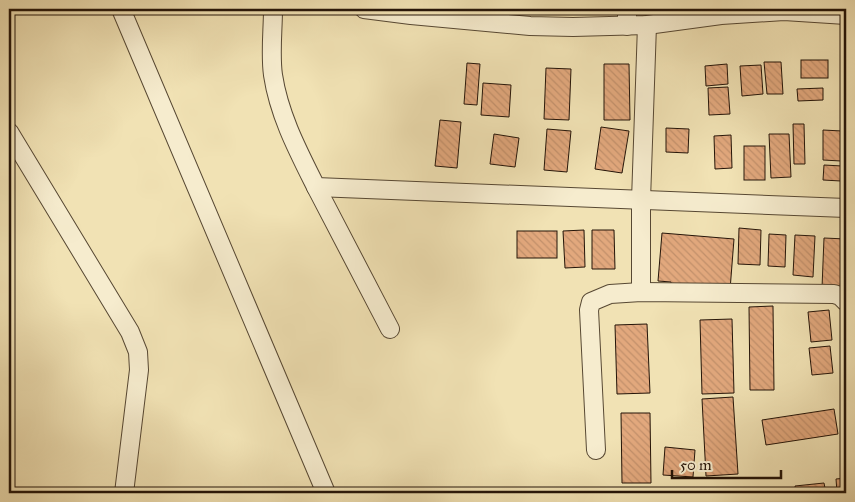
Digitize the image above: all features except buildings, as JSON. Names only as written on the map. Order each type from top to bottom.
[{"type":"street","points":[[121,9],[326,493]]},
{"type":"street","points":[[273,9],[272,73],[277,96],[294,144],[390,328]]},
{"type":"street","points":[[364,9],[412,12],[530,26],[626,17],[647,25],[721,12],[784,11],[846,14]]},
{"type":"street","points":[[641,292],[641,200],[647,25]]},
{"type":"street","points":[[10,136],[130,332],[138,352],[138,386],[124,493]]},
{"type":"street","points":[[316,187],[846,208]]},
{"type":"street","points":[[596,450],[588,310],[591,302],[610,294],[641,292],[834,294],[840,296],[846,302]]}]
